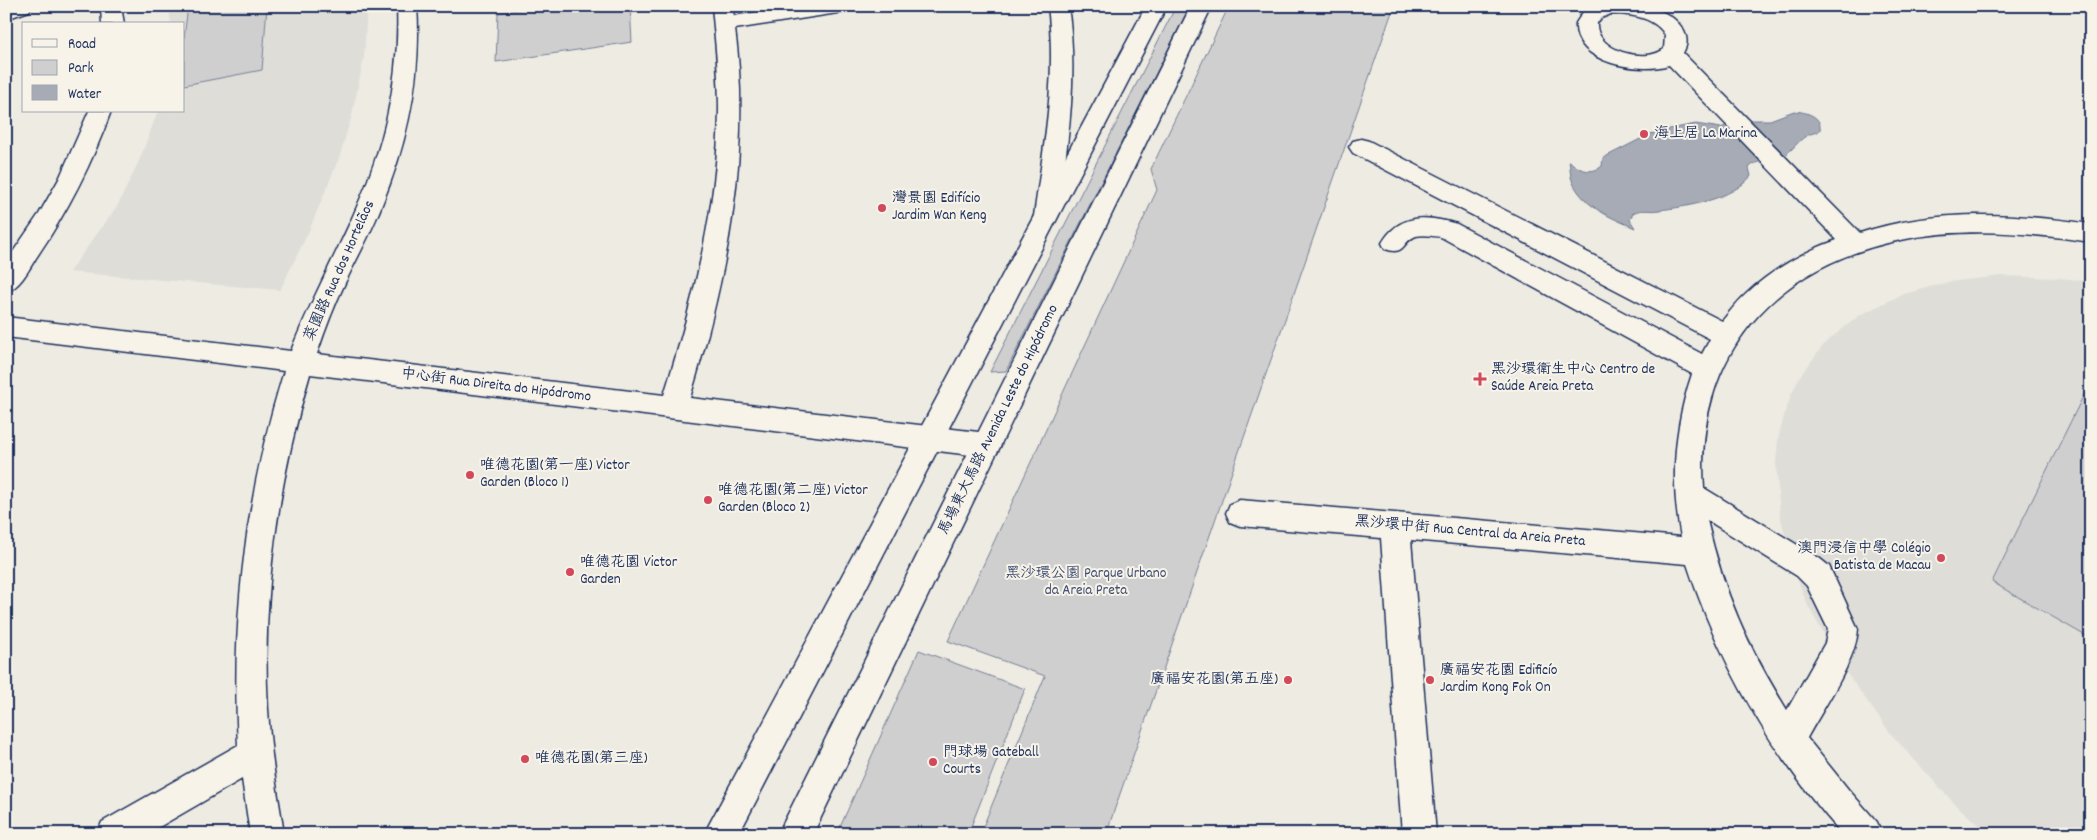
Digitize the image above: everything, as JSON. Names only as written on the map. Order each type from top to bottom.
[{"type":"street","points":[[6,12],[22,6]]},
{"type":"street","points":[[111,6],[113,22]]},
{"type":"street","name":"菜園路 Rua dos Hortelãos","points":[[267,834],[256,753],[252,646],[258,547],[274,456],[301,363],[325,298],[358,233],[383,172],[398,116],[407,65],[407,6]]},
{"type":"street","points":[[674,408],[708,293],[726,193],[731,105],[730,65],[724,15],[838,6]]},
{"type":"street","points":[[1046,216],[1062,99],[1062,35],[1058,6]]},
{"type":"street","points":[[721,834],[1157,6]]},
{"type":"street","name":"馬場東大馬路 Avenida Leste do Hipódromo","points":[[795,834],[1202,6]]},
{"type":"street","points":[[1671,54],[1854,242]]},
{"type":"street","points":[[6,282],[40,235],[67,189],[88,146],[100,112]]},
{"type":"street","points":[[1361,147],[1725,336]]},
{"type":"street","points":[[1865,834],[1824,786],[1766,704],[1725,626],[1711,588],[1692,518],[1688,455],[1691,425],[1707,368],[1725,336],[1746,309],[1764,292],[1806,263],[1854,242],[1912,229],[1974,224],[2052,226],[2091,233]]},
{"type":"street","points":[[1394,243],[1399,234],[1421,226],[1435,226],[1448,230],[1707,368]]},
{"type":"street","name":"中心街 Rua Direita do Hipódromo","points":[[6,327],[987,445]]},
{"type":"street","points":[[1690,494],[1808,567],[1818,576],[1843,629],[1839,649],[1789,738]]},
{"type":"street","name":"黑沙環中街 Rua Central da Areia Preta","points":[[1240,513],[1700,552]]},
{"type":"street","points":[[1395,526],[1419,834]]},
{"type":"street","points":[[114,834],[256,753]]},
{"type":"shaded area","points":[[169,6],[367,6],[364,57],[352,115],[339,158],[308,233],[280,290],[69,272],[118,205],[139,161],[158,112],[185,112],[185,22],[171,22]]},
{"type":"shaded area","name":"澳門浸信中學 Colégio Batista de Macau","points":[[2001,276],[2091,281],[2091,834],[1988,834],[1951,800],[1891,734],[1843,668],[1807,604],[1795,573],[1780,515],[1776,463],[1778,439],[1784,416],[1800,376],[1826,342],[1860,315],[1901,295],[1948,282]]},
{"type":"green space","points":[[188,6],[267,6],[262,70],[185,85],[185,30]]},
{"type":"green space","points":[[545,6],[630,6],[632,42],[496,62],[498,13]]},
{"type":"green space","points":[[1176,6],[1190,6],[1006,371],[990,372]]},
{"type":"green space","name":"黑沙環公園 Parque Urbano da Areia Preta","points":[[1229,6],[1394,6],[1106,834],[980,834],[1045,676],[948,641],[1157,190],[1151,169]]},
{"type":"green space","points":[[2091,380],[2091,639],[1992,582]]},
{"type":"green space","name":"門球場 Gateball Courts","points":[[919,650],[1025,689],[968,834],[837,834]]},
{"type":"water","points":[[1794,111],[1803,112],[1816,118],[1820,125],[1820,130],[1806,136],[1782,157],[1752,165],[1749,168],[1751,176],[1733,191],[1683,207],[1633,213],[1630,220],[1635,228],[1608,216],[1592,206],[1578,192],[1572,181],[1569,160],[1580,169],[1589,171],[1598,169],[1602,166],[1603,158],[1650,134],[1696,124],[1721,128],[1737,120],[1770,120]]},
{"type":"place","name":"海上居 La Marina","points":[[1644,134]]},
{"type":"place","name":"灣景園 Edifício Jardim Wan Keng","points":[[882,208]]},
{"type":"place","name":"黑沙環衛生中心 Centro de Saúde Areia Preta","points":[[1480,379]]},
{"type":"place","name":"唯德花園(第一座) Victor Garden (Bloco 1)","points":[[470,475]]},
{"type":"place","name":"唯德花園(第二座) Victor Garden (Bloco 2)","points":[[708,500]]},
{"type":"place","name":"澳門浸信中學 Colégio Batista de Macau","points":[[1941,558]]},
{"type":"place","name":"唯德花園 Victor Garden","points":[[570,572]]},
{"type":"place","name":"廣福安花園(第五座)","points":[[1288,680]]},
{"type":"place","name":"廣福安花園 Edificío Jardim Kong Fok On","points":[[1430,680]]},
{"type":"place","name":"唯德花園(第三座)","points":[[525,759]]},
{"type":"place","name":"門球場 Gateball Courts","points":[[933,762]]}]
